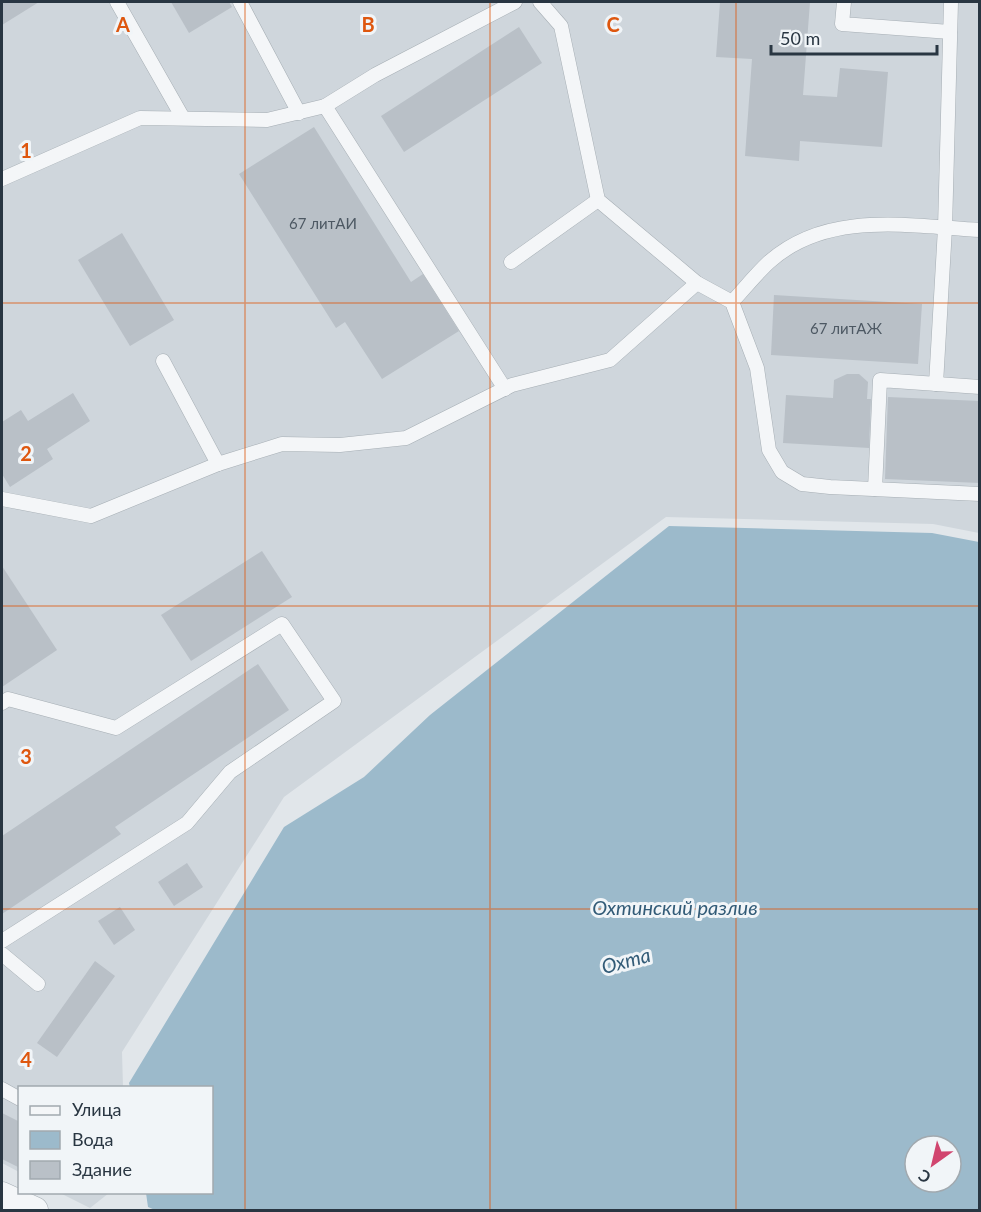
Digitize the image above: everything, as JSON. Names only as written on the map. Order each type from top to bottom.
[{"type":"street","points":[[2,1195],[35,1210]]},
{"type":"lane","points":[[117,2],[183,118]]},
{"type":"lane","points":[[240,2],[299,113]]},
{"type":"lane","points":[[2,179],[140,118],[267,120],[325,106],[375,75],[515,2]]},
{"type":"lane","points":[[540,2],[561,26],[598,200],[697,283],[732,302],[757,368],[768,450],[782,472],[802,484],[980,494]]},
{"type":"lane","points":[[844,2],[842,24],[950,32]]},
{"type":"lane","points":[[936,384],[945,228],[951,2]]},
{"type":"lane","points":[[325,106],[505,389]]},
{"type":"lane","points":[[511,262],[598,200]]},
{"type":"lane","points":[[732,302],[770,261],[810,236],[863,223],[980,230]]},
{"type":"lane","points":[[2,499],[92,516],[218,464],[282,444],[340,445],[406,438],[505,389],[610,360],[697,283]]},
{"type":"lane","points":[[163,361],[218,464]]},
{"type":"lane","points":[[875,489],[880,380],[980,387]]},
{"type":"lane","points":[[2,703],[8,699],[116,728],[282,624],[334,701],[230,772],[187,823],[2,941]]},
{"type":"lane","points":[[2,954],[38,984]]},
{"type":"lane","points":[[2,1089],[18,1097]]},
{"type":"shaded area","points":[[2,2],[980,2],[979,533],[933,524],[666,517],[284,797],[122,1052],[123,1086],[18,1086],[18,1171],[2,1163]]},
{"type":"shaded area","points":[[62,1194],[108,1194],[90,1208]]},
{"type":"water","name":"Охтинский разлив","points":[[669,526],[932,533],[979,542],[979,1210],[155,1210],[148,1207],[146,1194],[213,1194],[213,1086],[130,1086],[129,1083],[284,827],[364,777],[430,715]]},
{"type":"building","points":[[2,2],[39,2],[2,25]]},
{"type":"building","points":[[171,2],[229,2],[232,7],[189,33]]},
{"type":"building","points":[[720,2],[810,2],[803,95],[837,97],[840,68],[888,72],[882,147],[800,141],[799,161],[745,156],[752,59],[716,57]]},
{"type":"building","points":[[519,27],[542,63],[404,152],[381,116]]},
{"type":"building","points":[[314,127],[411,282],[423,274],[459,331],[382,379],[345,322],[336,328],[239,174]]},
{"type":"building","points":[[122,233],[174,320],[130,346],[78,260]]},
{"type":"building","points":[[774,295],[922,304],[918,364],[771,355]]},
{"type":"building","points":[[847,374],[859,374],[868,382],[867,399],[871,399],[869,448],[783,443],[786,395],[833,398],[834,380]]},
{"type":"building","points":[[73,393],[90,421],[47,449],[53,459],[10,487],[2,474],[2,422],[21,410],[28,421]]},
{"type":"building","points":[[888,397],[980,401],[980,483],[885,479]]},
{"type":"building","points":[[262,551],[292,597],[191,661],[161,615]]},
{"type":"building","points":[[2,566],[57,650],[2,687]]},
{"type":"building","points":[[258,664],[289,710],[115,827],[121,834],[2,914],[2,836]]},
{"type":"building","points":[[187,863],[203,887],[174,906],[158,882]]},
{"type":"building","points":[[120,907],[135,930],[114,945],[98,921]]},
{"type":"building","points":[[95,961],[115,976],[57,1057],[37,1043]]},
{"type":"building","points":[[2,1113],[18,1121],[18,1167],[2,1159]]},
{"type":"water label","name":"Охта","points":[[626,961]]}]
